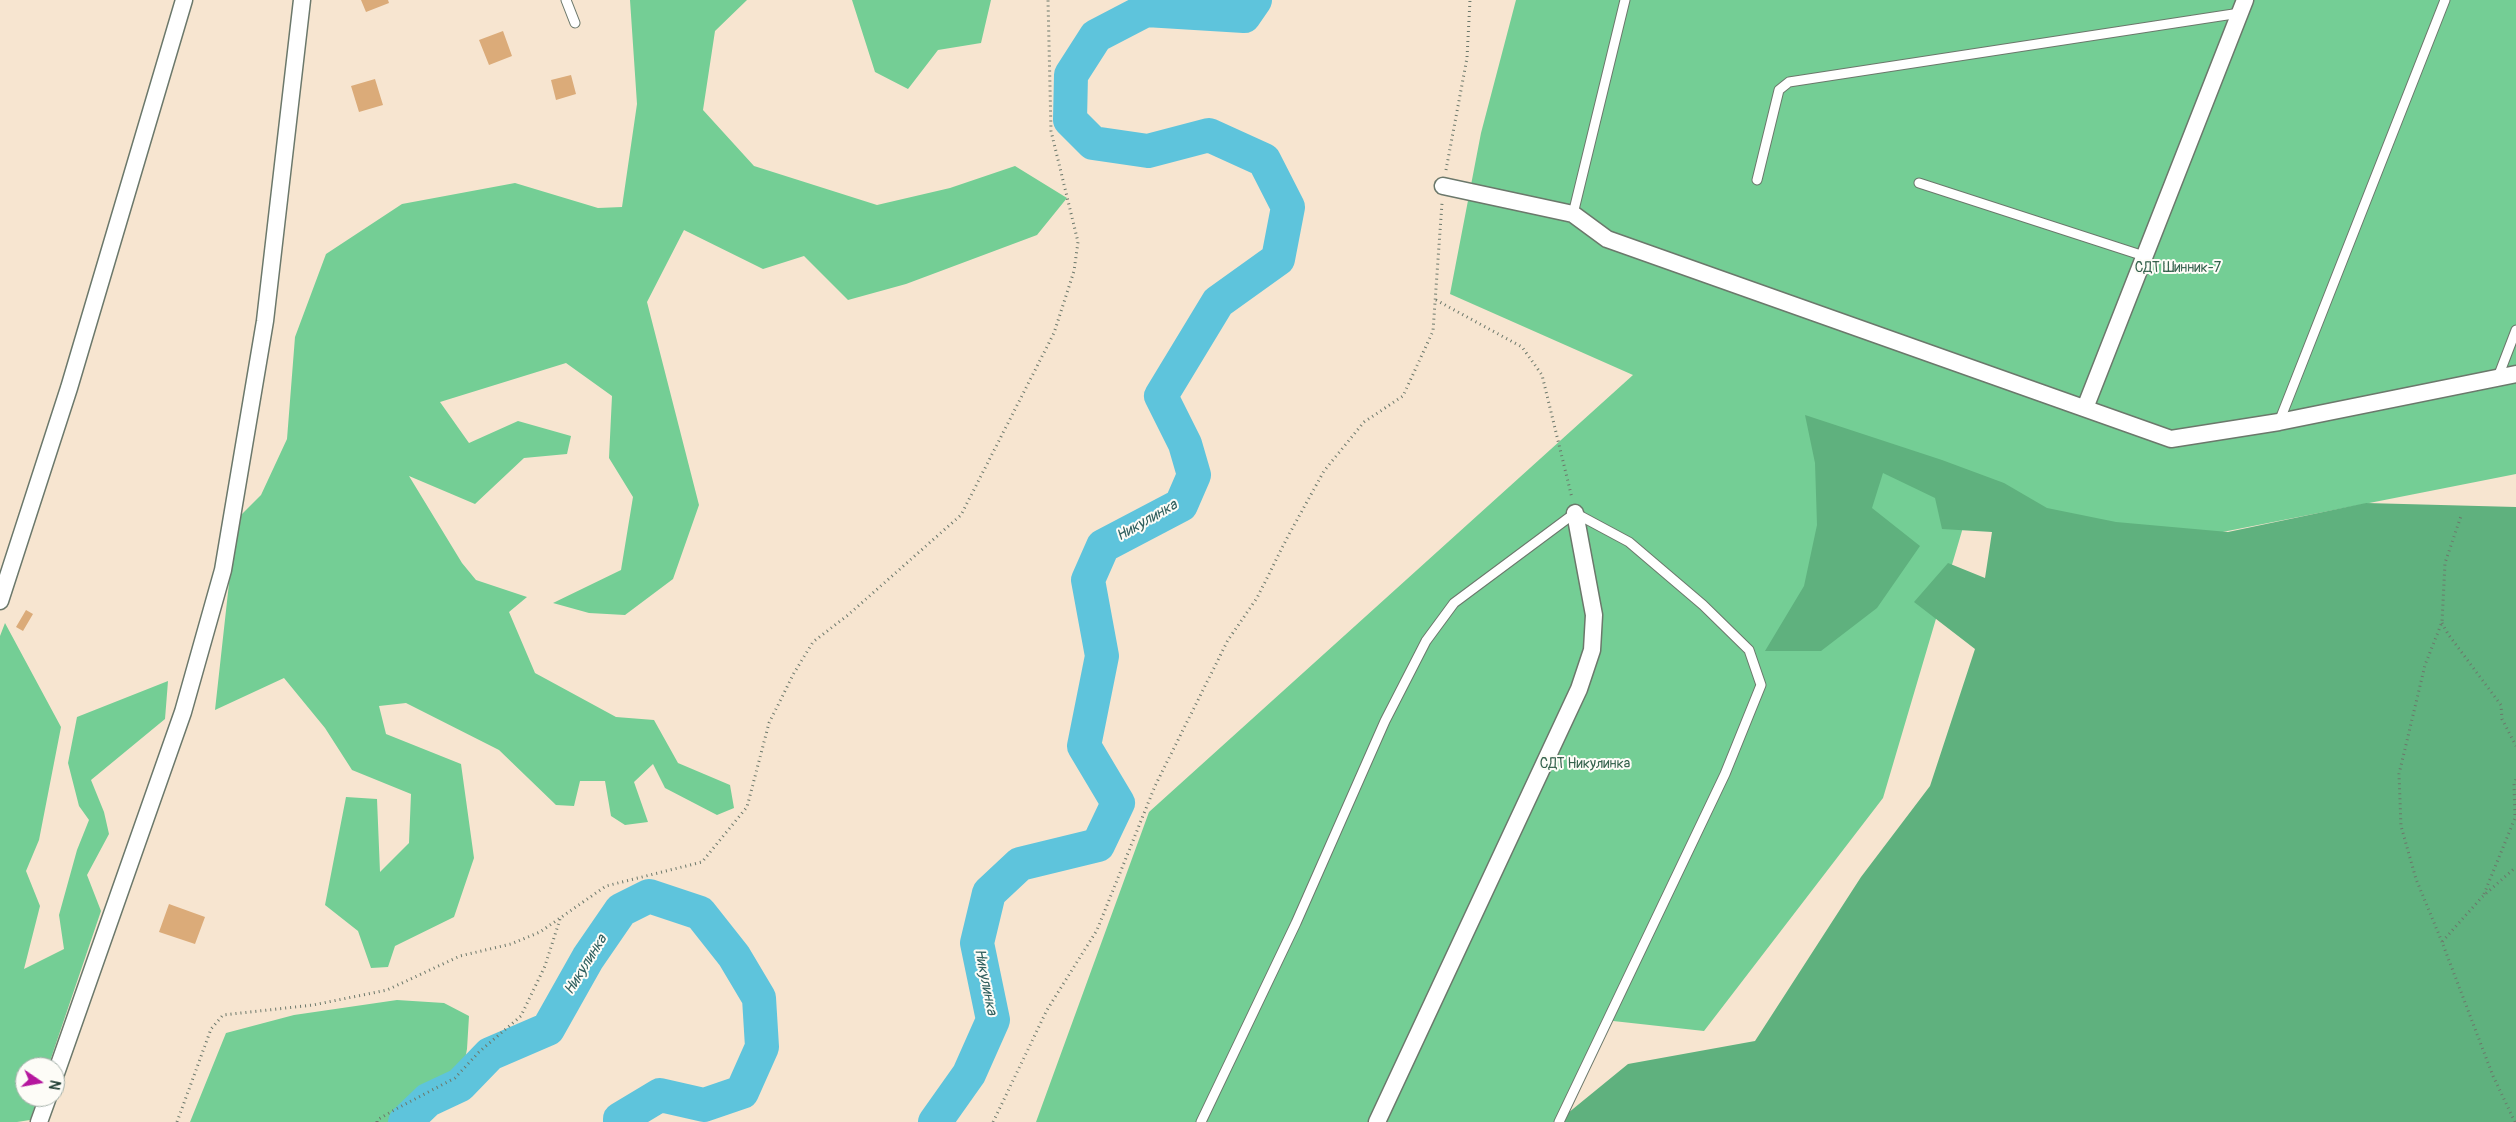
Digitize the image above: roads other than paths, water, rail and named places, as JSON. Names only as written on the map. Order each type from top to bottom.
[{"type":"street","points":[[0,601],[69,388],[184,0]]},
{"type":"street","points":[[62,1057],[183,712],[223,570],[265,321],[302,0]]},
{"type":"street","points":[[2085,408],[2242,6]]},
{"type":"street","points":[[1443,186],[1573,214],[1606,239],[2171,439],[2279,422],[2516,374]]},
{"type":"street","points":[[1378,1122],[1579,689],[1592,650],[1594,615],[1575,513]]},
{"type":"street","points":[[39,1122],[44,1107]]},
{"type":"lane","points":[[566,0],[575,23]]},
{"type":"lane","points":[[1573,214],[1625,0]]},
{"type":"lane","points":[[2279,422],[2445,0]]},
{"type":"lane","points":[[1757,180],[1779,90],[1789,82],[2242,6]]},
{"type":"lane","points":[[1919,183],[2144,256]]},
{"type":"lane","points":[[2498,377],[2516,330]]},
{"type":"lane","points":[[1201,1122],[1236,1053],[1296,923],[1385,720],[1426,641],[1454,603],[1575,513],[1629,542],[1704,605],[1749,650],[1761,684],[1725,774],[1559,1122]]},
{"type":"waterway","name":"Никулинка","points":[[935,1122],[969,1074],[993,1020],[977,943],[989,893],[1020,864],[1098,845],[1118,803],[1084,746],[1102,656],[1088,580],[1103,546],[1181,505],[1194,475],[1185,444],[1161,396],[1218,302],[1278,259],[1288,207],[1264,160],[1209,135],[1148,151],[1093,143],[1070,120],[1071,75],[1096,36],[1146,10],[1244,16],[1255,0]]},
{"type":"waterway","name":"Никулинка","points":[[405,1122],[428,1100],[460,1085],[490,1054],[548,1029],[588,958],[621,910],[649,896],[700,913],[734,956],[759,998],[762,1047],[742,1092],[704,1105],[660,1095],[620,1119],[620,1122]]},
{"type":"park label","name":"СДТ Шинник-7","points":[[2178,268]]},
{"type":"park label","name":"СДТ Никулинка","points":[[1585,764]]}]
